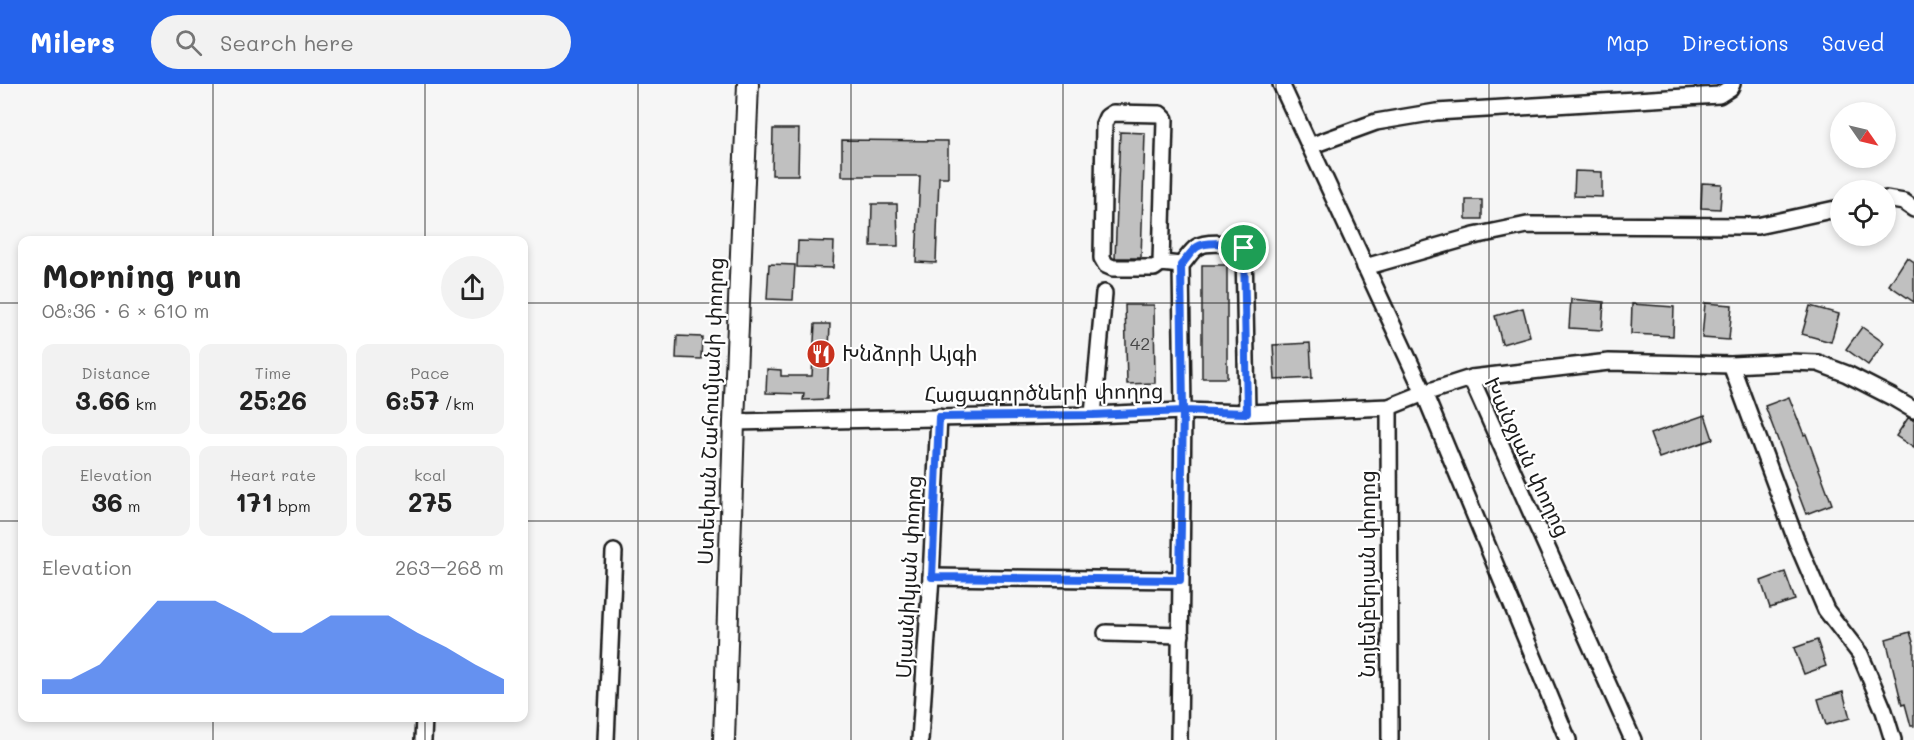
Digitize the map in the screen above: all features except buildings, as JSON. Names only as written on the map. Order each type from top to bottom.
[{"type":"main road","name":"Ստեփան Շահումյանի փողոց","points":[[724,740],[748,84]]},
{"type":"street","points":[[1281,84],[1424,393],[1568,740]]},
{"type":"street","points":[[1310,146],[1376,122],[1436,112],[1719,95],[1732,84]]},
{"type":"street","points":[[1161,263],[1165,119],[1160,114],[1113,113],[1107,117],[1104,124],[1102,258],[1106,265],[1113,268],[1154,268],[1161,263],[1181,265]]},
{"type":"street","points":[[1896,201],[1904,202],[1914,209]]},
{"type":"street","points":[[1365,267],[1474,236],[1527,225],[1757,225],[1830,210]]},
{"type":"street","points":[[1179,740],[1183,411],[1181,265],[1198,246],[1237,244],[1244,248],[1247,413]]},
{"type":"street","points":[[1093,415],[1104,293]]},
{"type":"street","points":[[1471,378],[1609,362],[1731,365],[1818,363],[1847,374],[1914,410]]},
{"type":"street","points":[[1731,365],[1796,540],[1826,610],[1860,654],[1884,711],[1893,740]]},
{"type":"street","name":"Խանջյան փողոց","points":[[1424,393],[1471,378],[1633,740]]},
{"type":"street","name":"Հացագործների փողոց","points":[[734,422],[1183,411],[1247,413],[1389,407],[1424,393]]},
{"type":"street","name":"Նոյեմբերյան փողոց","points":[[1389,407],[1390,740]]},
{"type":"street","name":"Մյասնիկյան փողոց","points":[[920,740],[932,577],[939,417]]},
{"type":"street","points":[[606,740],[614,552]]},
{"type":"street","points":[[932,577],[1180,580]]},
{"type":"street","points":[[1106,633],[1181,635]]},
{"type":"street","points":[[423,740],[424,722]]},
{"type":"place","name":"Խնձորի Այգի","points":[[821,354]]},
{"type":"route","points":[[1244,248],[1237,244],[1198,246],[1181,265],[1183,411],[1180,580],[932,577],[939,417],[1183,411],[1247,413],[1244,248]]}]
